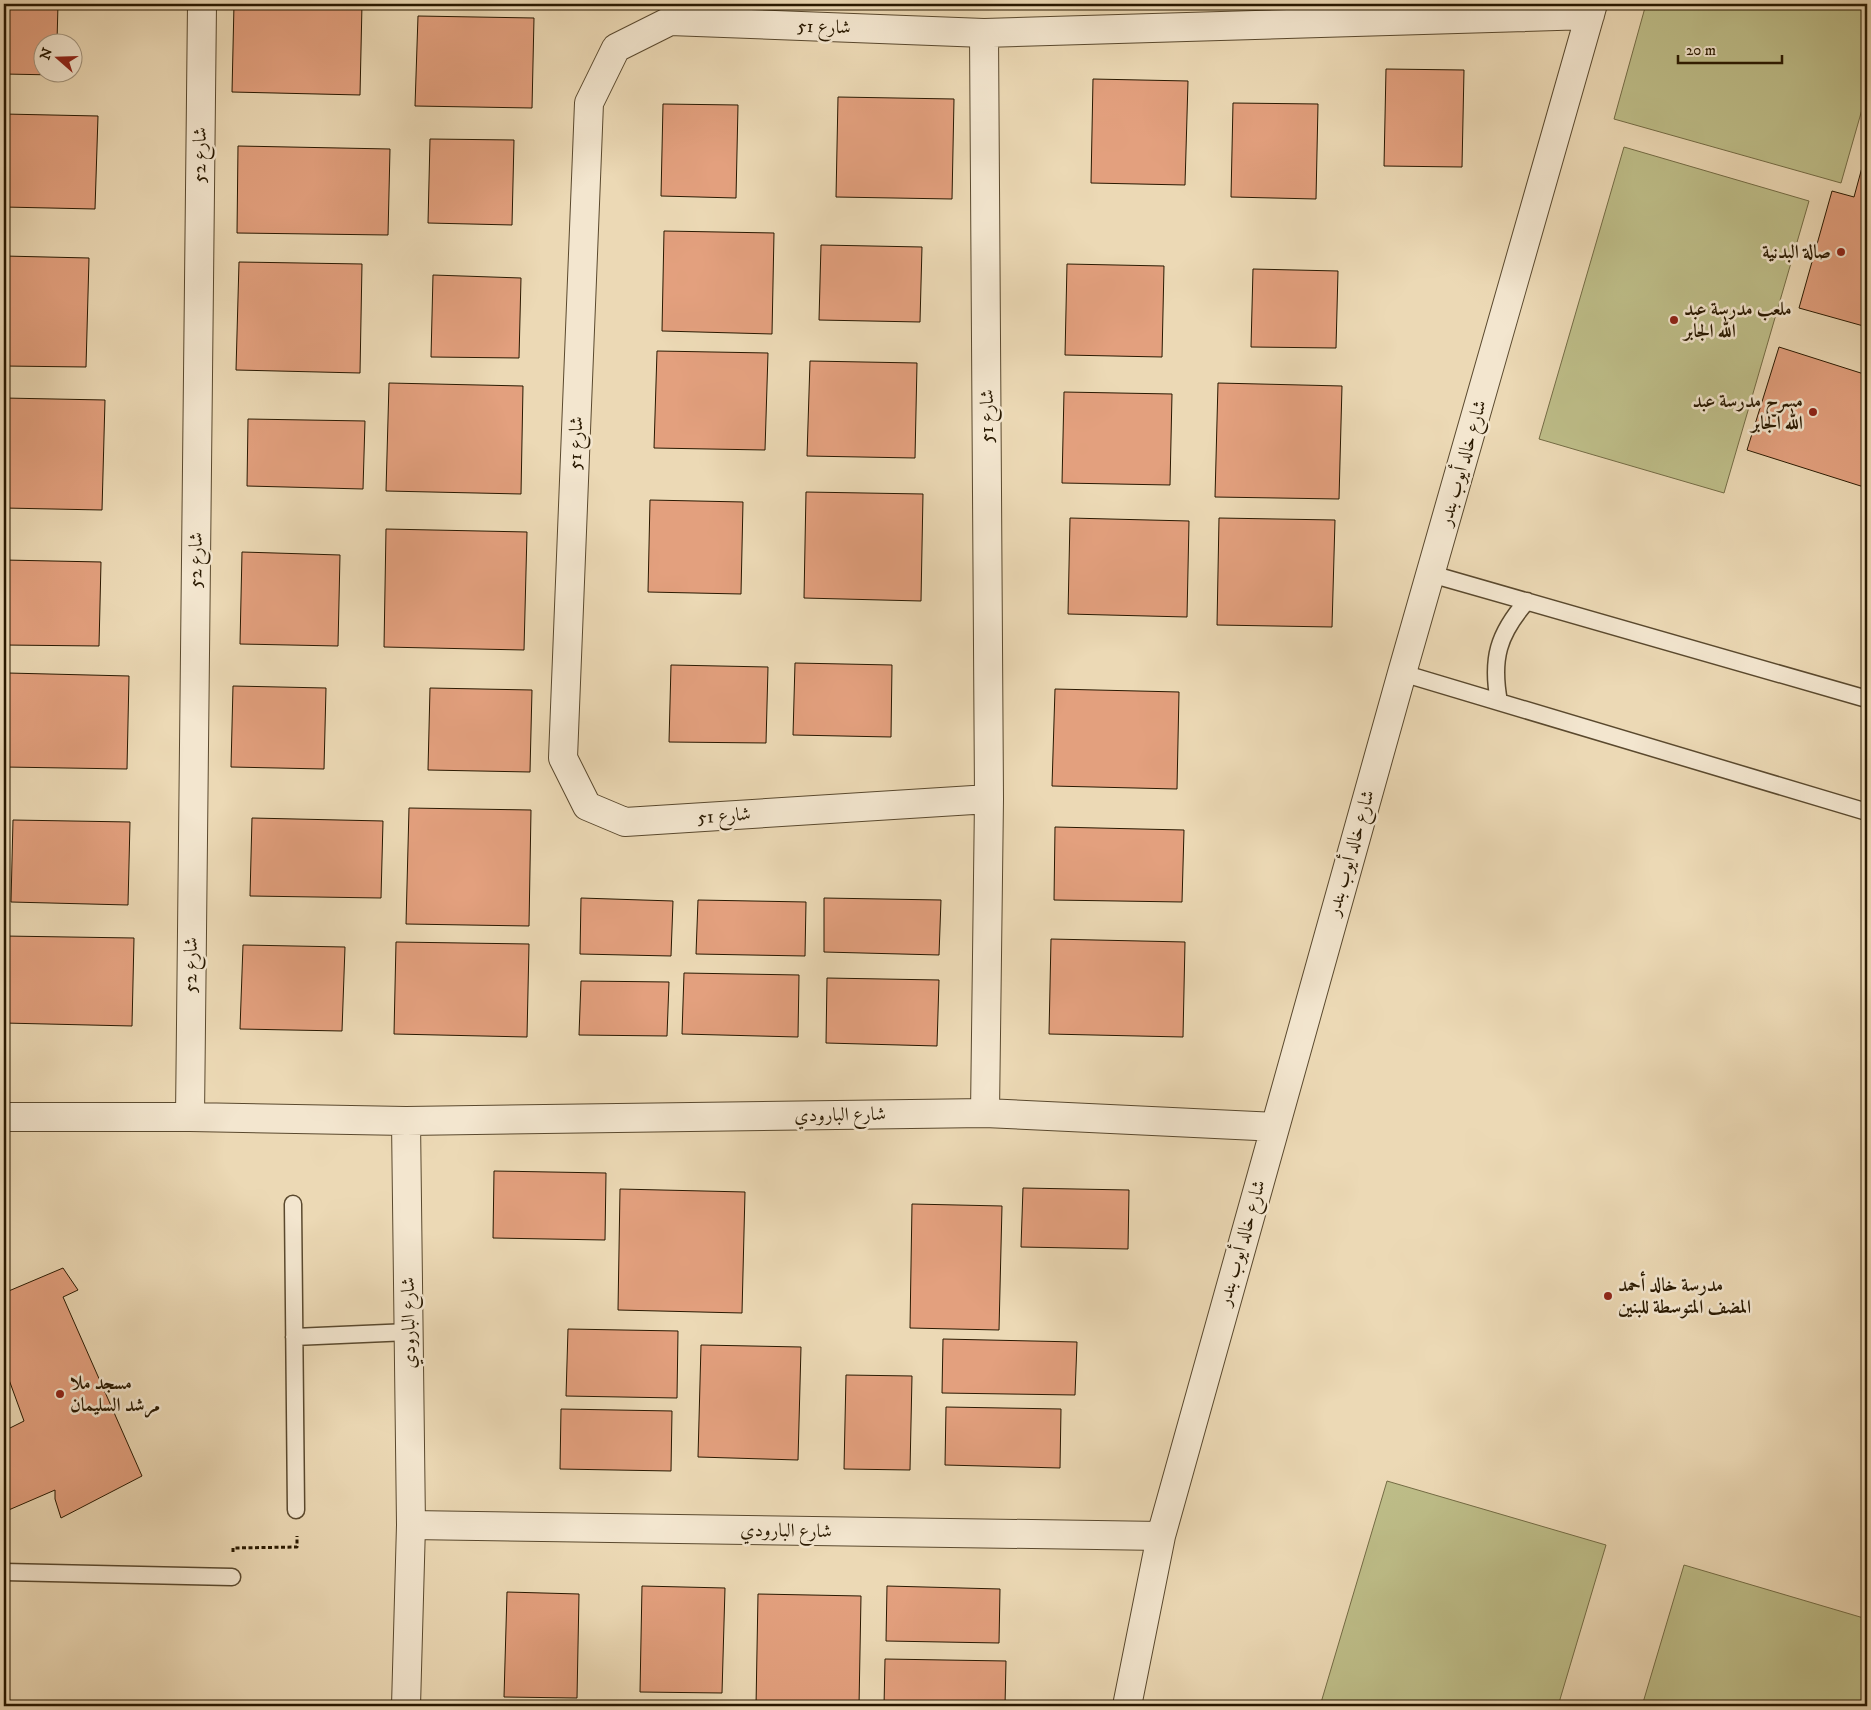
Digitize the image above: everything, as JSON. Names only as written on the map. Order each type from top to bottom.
[{"type":"street","name":"شارع 52","points":[[190,1117],[202,4]]},
{"type":"street","name":"شارع 51","points":[[989,799],[625,822],[587,806],[563,758],[589,103],[616,48],[670,21],[984,33],[1591,10]]},
{"type":"street","name":"شارع خالد أيوب بندر","points":[[1127,1706],[1161,1536],[1274,1127],[1591,10]]},
{"type":"street","name":"شارع 51","points":[[984,33],[989,799],[985,1113]]},
{"type":"street","name":"شارع البارودي","points":[[4,1117],[190,1117],[406,1121],[985,1113],[1274,1127]]},
{"type":"street","name":"شارع البارودي","points":[[406,1121],[411,1525],[406,1706]]},
{"type":"street","name":"شارع البارودي","points":[[411,1525],[1161,1536]]},
{"type":"lane","points":[[1431,574],[1867,699]]},
{"type":"lane","points":[[1498,702],[1495,681],[1496,658],[1502,637],[1512,618],[1527,601]]},
{"type":"lane","points":[[1402,674],[1867,812]]},
{"type":"lane","points":[[292,1204],[296,1510]]},
{"type":"lane","points":[[294,1337],[409,1332]]},
{"type":"lane","points":[[4,1572],[232,1577]]},
{"type":"path","points":[[232,1577],[233,1548],[297,1547],[296,1510]]},
{"type":"green space","points":[[1646,4],[1867,4],[1867,92],[1841,183],[1614,119]]},
{"type":"green space","name":"ملعب مدرسة عبد الله الجابر","points":[[1624,147],[1809,201],[1724,493],[1539,439]]},
{"type":"green space","points":[[1387,1481],[1606,1545],[1558,1706],[1320,1706]]},
{"type":"green space","points":[[1684,1565],[1867,1619],[1867,1706],[1642,1706]]},
{"type":"building","points":[[4,4],[58,4],[57,32],[32,32],[32,75],[4,74]]},
{"type":"building","points":[[234,4],[362,4],[360,95],[232,92]]},
{"type":"building","points":[[418,16],[534,18],[532,108],[415,106]]},
{"type":"building","points":[[1386,69],[1464,70],[1462,167],[1384,166]]},
{"type":"building","points":[[1093,79],[1188,81],[1185,185],[1091,183]]},
{"type":"building","points":[[838,97],[954,99],[952,199],[836,197]]},
{"type":"building","points":[[1233,103],[1318,104],[1316,199],[1231,197]]},
{"type":"building","points":[[663,104],[738,105],[736,198],[661,196]]},
{"type":"building","points":[[4,114],[98,116],[95,209],[4,207]]},
{"type":"building","points":[[430,139],[514,140],[512,225],[428,223]]},
{"type":"building","points":[[238,146],[390,149],[388,235],[237,233]]},
{"type":"building","name":"صالة البدنية","points":[[1867,149],[1867,327],[1799,308],[1832,191],[1854,197]]},
{"type":"building","points":[[664,231],[774,233],[772,334],[662,331]]},
{"type":"building","points":[[821,245],[922,247],[920,322],[819,320]]},
{"type":"building","points":[[4,256],[89,258],[86,367],[4,366]]},
{"type":"building","points":[[239,262],[362,264],[360,373],[236,370]]},
{"type":"building","points":[[1067,264],[1164,266],[1162,357],[1065,355]]},
{"type":"building","points":[[1253,269],[1338,271],[1336,348],[1251,347]]},
{"type":"building","points":[[433,275],[521,278],[519,358],[431,357]]},
{"type":"building","name":"مسرح مدرسة عبد الله الجابر","points":[[1779,347],[1867,375],[1867,488],[1747,450]]},
{"type":"building","points":[[657,351],[768,353],[765,450],[654,448]]},
{"type":"building","points":[[810,361],[917,363],[915,458],[807,456]]},
{"type":"building","points":[[389,383],[523,386],[521,494],[386,491]]},
{"type":"building","points":[[1218,383],[1342,386],[1339,499],[1215,497]]},
{"type":"building","points":[[1064,392],[1172,394],[1170,485],[1062,483]]},
{"type":"building","points":[[4,398],[105,400],[102,510],[4,508]]},
{"type":"building","points":[[248,419],[365,421],[363,489],[247,486]]},
{"type":"building","points":[[806,492],[923,494],[921,601],[804,598]]},
{"type":"building","points":[[650,500],[743,502],[741,594],[648,592]]},
{"type":"building","points":[[1070,518],[1189,521],[1187,617],[1068,614]]},
{"type":"building","points":[[1219,518],[1335,520],[1332,627],[1217,625]]},
{"type":"building","points":[[386,529],[527,532],[524,650],[384,647]]},
{"type":"building","points":[[242,552],[340,555],[338,646],[240,644]]},
{"type":"building","points":[[4,560],[101,562],[99,646],[4,645]]},
{"type":"building","points":[[795,663],[892,665],[891,737],[793,735]]},
{"type":"building","points":[[671,665],[768,667],[766,743],[669,742]]},
{"type":"building","points":[[8,673],[129,676],[127,769],[5,767]]},
{"type":"building","points":[[233,686],[326,688],[324,769],[231,767]]},
{"type":"building","points":[[430,688],[532,690],[530,772],[428,770]]},
{"type":"building","points":[[1055,689],[1179,692],[1177,789],[1052,786]]},
{"type":"building","points":[[409,808],[531,810],[529,926],[406,924]]},
{"type":"building","points":[[252,818],[383,821],[381,898],[250,896]]},
{"type":"building","points":[[13,820],[130,822],[128,905],[11,902]]},
{"type":"building","points":[[1055,827],[1184,830],[1182,902],[1054,900]]},
{"type":"building","points":[[581,898],[673,901],[671,956],[580,954]]},
{"type":"building","points":[[824,898],[941,900],[939,955],[824,952]]},
{"type":"building","points":[[698,900],[806,902],[805,956],[696,954]]},
{"type":"building","points":[[4,936],[134,938],[132,1026],[4,1023]]},
{"type":"building","points":[[1051,939],[1185,942],[1183,1037],[1049,1034]]},
{"type":"building","points":[[396,942],[529,944],[527,1037],[394,1034]]},
{"type":"building","points":[[243,945],[345,947],[342,1031],[240,1029]]},
{"type":"building","points":[[684,973],[799,975],[798,1037],[682,1034]]},
{"type":"building","points":[[827,978],[939,980],[937,1046],[826,1043]]},
{"type":"building","points":[[581,981],[669,982],[667,1036],[579,1035]]},
{"type":"building","points":[[494,1171],[606,1173],[605,1240],[493,1238]]},
{"type":"building","points":[[1023,1188],[1129,1190],[1128,1249],[1021,1247]]},
{"type":"building","points":[[620,1189],[745,1192],[742,1313],[618,1310]]},
{"type":"building","points":[[912,1204],[1002,1206],[999,1330],[910,1328]]},
{"type":"building","name":"مسجد ملا مرشد السليمان","points":[[63,1268],[78,1290],[63,1297],[142,1476],[61,1518],[55,1499],[55,1490],[4,1512],[4,1431],[24,1421],[4,1366],[4,1293]]},
{"type":"building","points":[[568,1329],[678,1331],[677,1398],[566,1396]]},
{"type":"building","points":[[943,1339],[1077,1342],[1075,1395],[942,1393]]},
{"type":"building","points":[[701,1345],[801,1347],[798,1460],[698,1457]]},
{"type":"building","points":[[846,1375],[912,1376],[910,1470],[844,1469]]},
{"type":"building","points":[[946,1407],[1061,1409],[1060,1468],[945,1465]]},
{"type":"building","points":[[561,1409],[672,1411],[671,1471],[560,1469]]},
{"type":"building","points":[[642,1586],[725,1588],[722,1693],[640,1692]]},
{"type":"building","points":[[887,1586],[1000,1589],[999,1643],[886,1641]]},
{"type":"building","points":[[507,1592],[579,1594],[577,1698],[504,1697]]},
{"type":"building","points":[[758,1594],[861,1596],[859,1706],[756,1706]]},
{"type":"building","points":[[885,1659],[1006,1661],[1005,1706],[884,1706]]},
{"type":"place","name":"صالة البدنية","points":[[1841,252]]},
{"type":"place","name":"ملعب مدرسة عبد الله الجابر","points":[[1674,320]]},
{"type":"place","name":"مسرح مدرسة عبد الله الجابر","points":[[1813,412]]},
{"type":"place","name":"مدرسة خالد أحمد المضف المتوسطة للبنين","points":[[1608,1296]]},
{"type":"place","name":"مسجد ملا مرشد السليمان","points":[[60,1394]]}]
